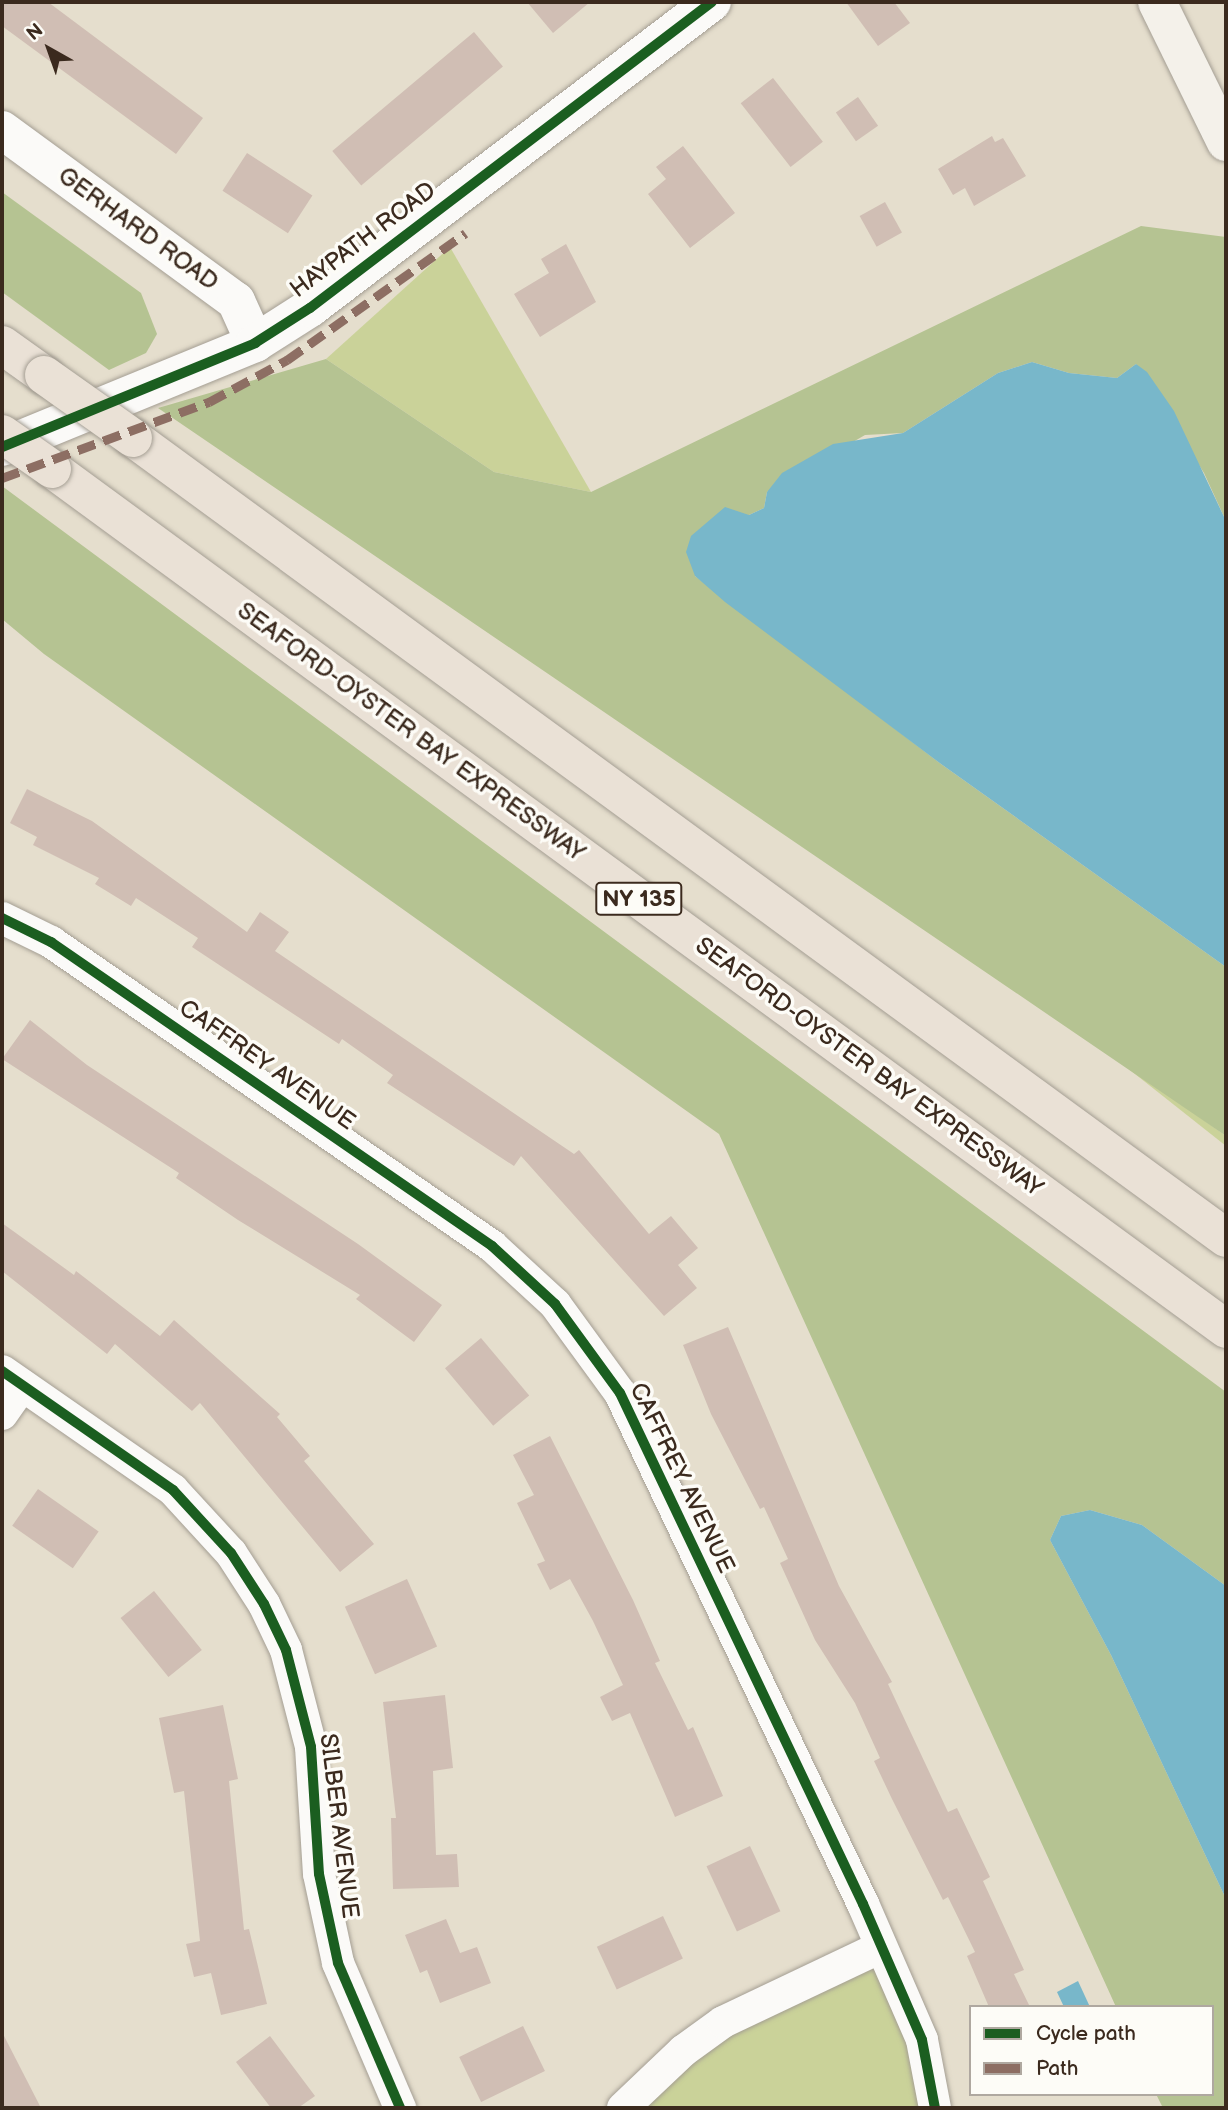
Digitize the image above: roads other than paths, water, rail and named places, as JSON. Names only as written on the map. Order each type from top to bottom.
[{"type":"highway","name":"NY 135","points":[[2,345],[1226,1238]]},
{"type":"highway","name":"SEAFORD-OYSTER BAY EXPRESSWAY","points":[[2,434],[1226,1329]]},
{"type":"main road","points":[[1157,2],[1226,142]]},
{"type":"street","name":"HAYPATH ROAD","points":[[2,447],[255,343],[310,308],[695,7]]},
{"type":"street","name":"GERHARD ROAD","points":[[2,130],[236,301],[255,343]]},
{"type":"street","name":"CAFFREY AVENUE","points":[[2,918],[51,942],[492,1246],[555,1304],[620,1393],[863,1904],[879,1948],[922,2040],[935,2108]]},
{"type":"street","points":[[2,1414],[12,1378]]},
{"type":"street","name":"SILBER AVENUE","points":[[12,1378],[173,1490],[231,1553],[264,1604],[286,1650],[311,1747],[319,1874],[338,1963],[400,2108]]},
{"type":"street","points":[[623,2108],[683,2051],[723,2022],[879,1948]]},
{"type":"water","points":[[1032,362],[1069,373],[1117,378],[1136,364],[1147,372],[1174,411],[1226,521],[1226,967],[941,764],[725,602],[695,576],[686,552],[691,536],[725,507],[749,515],[764,508],[767,492],[782,473],[833,444],[903,433],[998,373]]},
{"type":"water","points":[[1090,1510],[1142,1525],[1226,1586],[1226,1899],[1111,1655],[1050,1540],[1061,1516]]},
{"type":"water","points":[[1078,1981],[1089,2005],[1063,2005],[1057,1992]]}]
